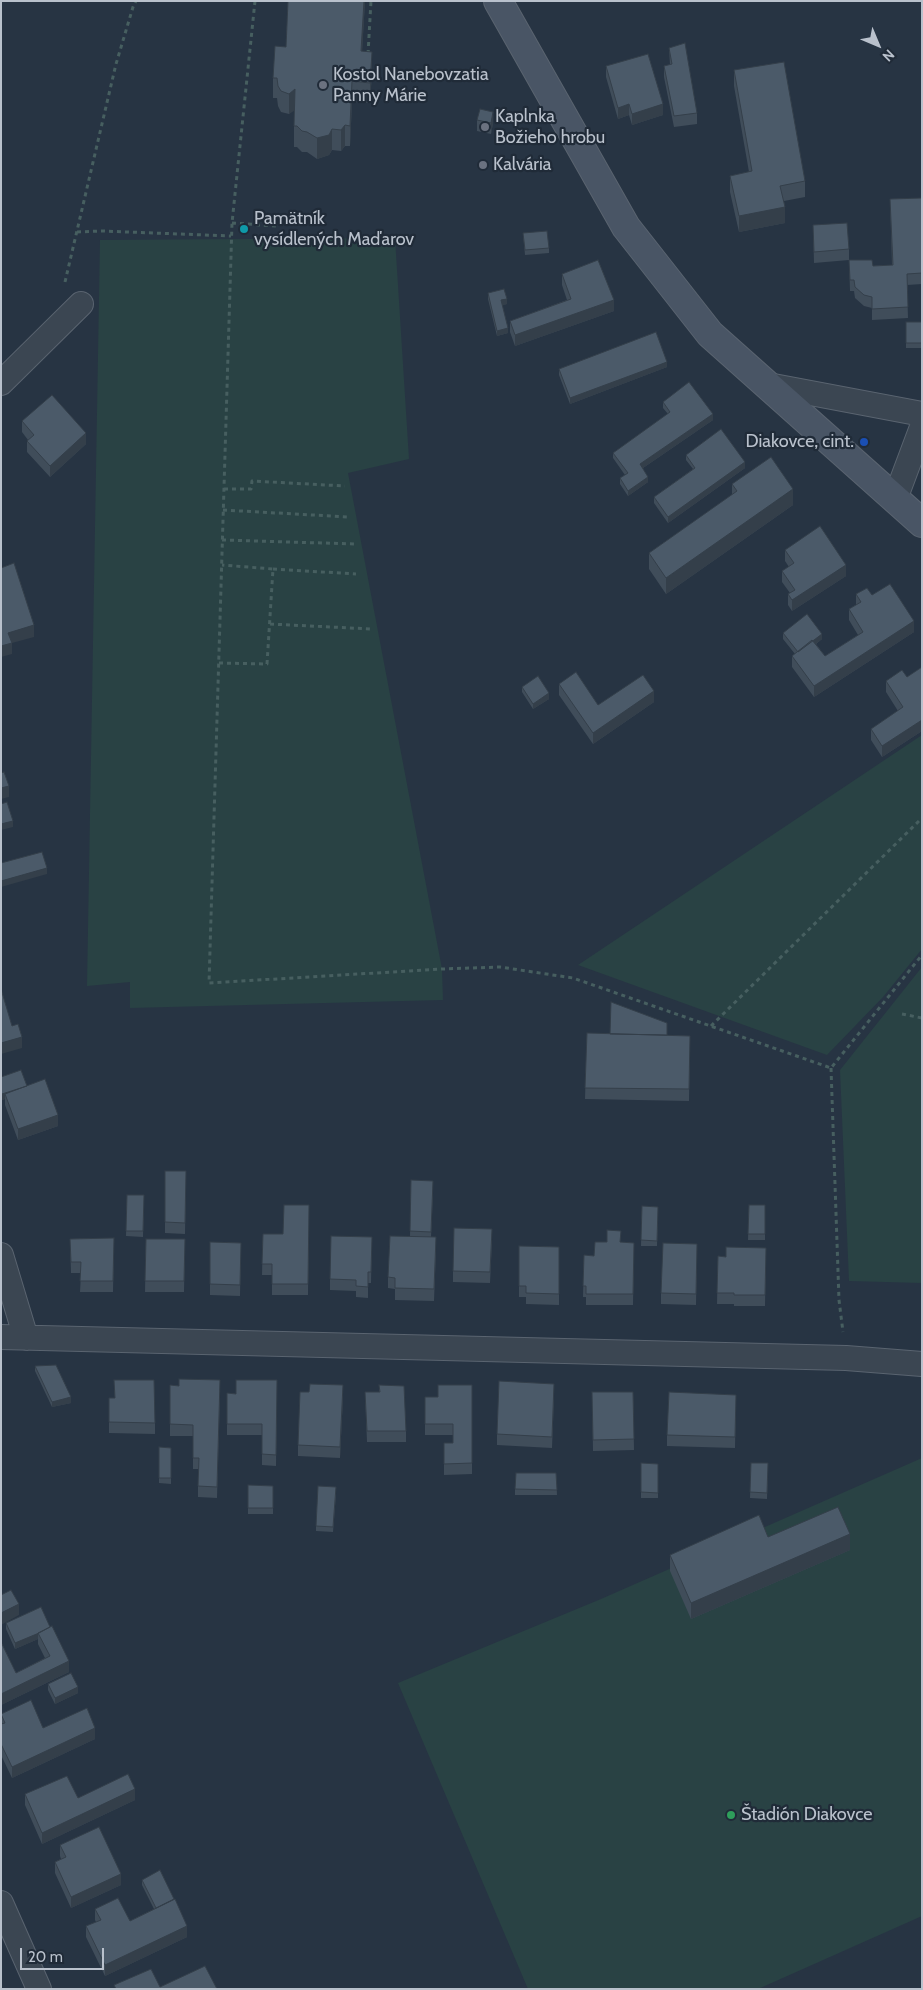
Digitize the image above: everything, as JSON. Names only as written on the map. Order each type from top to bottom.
[{"type":"street","points":[[498,1],[626,227],[710,334],[922,523]]},
{"type":"street","points":[[1,383],[81,304]]},
{"type":"street","points":[[768,385],[922,414]]},
{"type":"street","points":[[895,499],[922,428]]},
{"type":"street","points":[[1,1255],[26,1338]]},
{"type":"street","points":[[1,1337],[846,1358],[922,1364]]},
{"type":"street","points":[[1,1903],[39,1989]]},
{"type":"path","points":[[65,284],[116,64],[136,1]]},
{"type":"path","points":[[255,1],[231,236],[209,983],[500,967],[572,978],[831,1068]]},
{"type":"path","points":[[367,63],[371,1]]},
{"type":"path","points":[[232,223],[276,226]]},
{"type":"path","points":[[77,232],[102,231],[231,236]]},
{"type":"path","points":[[224,489],[251,489],[252,481],[345,486]]},
{"type":"path","points":[[223,510],[349,517]]},
{"type":"path","points":[[222,540],[356,544]]},
{"type":"path","points":[[222,565],[356,574]]},
{"type":"path","points":[[219,663],[267,664],[273,569]]},
{"type":"path","points":[[270,624],[371,629]]},
{"type":"path","points":[[711,1026],[922,818]]},
{"type":"path","points":[[846,1358],[839,1300],[831,1068],[922,956]]},
{"type":"path","points":[[902,1014],[922,1018]]},
{"type":"green space","points":[[395,238],[409,459],[348,473],[442,969],[443,1000],[130,1008],[130,982],[87,986],[100,240]]},
{"type":"green space","points":[[922,735],[922,949],[883,997],[827,1055],[578,965]]},
{"type":"green space","points":[[922,967],[922,1283],[849,1281],[840,1070]]},
{"type":"green space","name":"Štadión Diakovce","points":[[922,1458],[922,1916],[758,1989],[528,1989],[398,1683],[601,1599]]},
{"type":"building","name":"Kostol Nanebovzatia Panny Márie","points":[[288,1],[364,1],[361,51],[372,52],[370,83],[352,81],[350,126],[345,125],[341,130],[332,129],[329,135],[317,138],[294,126],[295,89],[289,94],[281,91],[277,78],[273,78],[275,46],[286,47]]},
{"type":"building","points":[[685,43],[697,113],[674,116],[664,66],[672,64],[669,48]]},
{"type":"building","points":[[648,54],[663,104],[632,114],[629,104],[618,108],[606,66]]},
{"type":"building","points":[[784,62],[805,181],[780,186],[785,207],[739,216],[730,176],[752,171],[734,70]]},
{"type":"building","points":[[480,109],[493,112],[491,123],[477,120]]},
{"type":"building","points":[[922,198],[922,273],[907,274],[908,307],[872,309],[872,297],[864,295],[855,287],[854,280],[850,280],[849,260],[872,260],[873,266],[893,265],[890,199]]},
{"type":"building","points":[[847,223],[849,249],[814,252],[813,225]]},
{"type":"building","points":[[547,231],[549,248],[525,250],[523,233]]},
{"type":"building","points":[[598,260],[614,300],[515,335],[510,321],[571,299],[562,274]]},
{"type":"building","points":[[504,289],[507,299],[501,300],[508,328],[497,331],[488,293]]},
{"type":"building","points":[[906,322],[922,322],[922,343],[906,343]]},
{"type":"building","points":[[656,332],[667,362],[570,398],[559,369]]},
{"type":"building","points":[[689,382],[713,414],[640,464],[648,477],[628,491],[620,478],[628,473],[613,453],[670,412],[663,402]]},
{"type":"building","points":[[52,395],[86,433],[50,466],[27,441],[34,435],[22,421]]},
{"type":"building","points":[[721,429],[745,462],[668,517],[654,497],[695,468],[686,455]]},
{"type":"building","points":[[771,457],[793,489],[666,578],[649,553],[737,491],[732,484]]},
{"type":"building","points":[[820,526],[846,565],[792,600],[788,594],[795,590],[782,571],[794,563],[785,550]]},
{"type":"building","points":[[14,563],[34,625],[8,633],[12,643],[1,646],[1,568]]},
{"type":"building","points":[[890,584],[914,621],[814,686],[792,656],[812,640],[825,656],[863,632],[849,609],[861,602],[856,594],[867,588],[872,595]]},
{"type":"building","points":[[807,614],[822,634],[798,652],[783,633]]},
{"type":"building","points":[[922,667],[922,720],[882,746],[871,729],[903,707],[886,681],[902,670],[907,677]]},
{"type":"building","points":[[576,672],[598,705],[643,675],[654,691],[593,733],[559,684]]},
{"type":"building","points":[[538,676],[549,693],[533,704],[522,687]]},
{"type":"building","points":[[4,772],[9,786],[1,788],[1,773]]},
{"type":"building","points":[[7,802],[13,821],[1,824],[1,804]]},
{"type":"building","points":[[42,852],[47,868],[1,881],[1,863]]},
{"type":"building","points":[[1,989],[12,1026],[18,1024],[22,1037],[1,1043]]},
{"type":"building","points":[[611,1002],[667,1023],[667,1035],[610,1034]]},
{"type":"building","points":[[587,1033],[690,1036],[689,1089],[585,1088]]},
{"type":"building","points":[[21,1070],[27,1086],[2,1094],[1,1077]]},
{"type":"building","points":[[45,1079],[58,1115],[18,1129],[5,1094]]},
{"type":"building","points":[[165,1171],[186,1171],[185,1223],[165,1222]]},
{"type":"building","points":[[411,1180],[433,1181],[431,1232],[410,1231]]},
{"type":"building","points":[[127,1195],[144,1195],[143,1231],[126,1231]]},
{"type":"building","points":[[284,1205],[309,1205],[308,1284],[272,1284],[272,1264],[262,1264],[263,1234],[283,1234]]},
{"type":"building","points":[[749,1205],[765,1205],[765,1234],[748,1234]]},
{"type":"building","points":[[642,1206],[658,1207],[657,1241],[641,1240]]},
{"type":"building","points":[[454,1228],[492,1229],[490,1272],[453,1271]]},
{"type":"building","points":[[607,1230],[621,1231],[620,1242],[634,1243],[633,1294],[586,1294],[586,1286],[583,1286],[584,1255],[594,1256],[595,1242],[607,1242]]},
{"type":"building","points":[[331,1236],[372,1237],[371,1272],[368,1272],[368,1287],[356,1286],[356,1280],[330,1279]]},
{"type":"building","points":[[390,1236],[436,1237],[434,1289],[395,1288],[395,1278],[388,1277]]},
{"type":"building","points":[[114,1238],[113,1281],[80,1281],[81,1262],[71,1262],[70,1239]]},
{"type":"building","points":[[146,1239],[185,1239],[184,1281],[145,1281]]},
{"type":"building","points":[[210,1242],[241,1243],[240,1285],[210,1284]]},
{"type":"building","points":[[663,1243],[697,1244],[696,1294],[661,1293]]},
{"type":"building","points":[[519,1246],[559,1247],[559,1294],[526,1293],[526,1286],[519,1286]]},
{"type":"building","points":[[726,1247],[766,1248],[765,1295],[717,1293],[718,1256],[726,1257]]},
{"type":"building","points":[[56,1365],[71,1397],[52,1402],[35,1366]]},
{"type":"building","points":[[179,1379],[220,1380],[217,1487],[198,1486],[199,1458],[193,1458],[193,1425],[170,1424],[170,1385],[179,1386]]},
{"type":"building","points":[[114,1380],[154,1380],[155,1423],[109,1422],[109,1398],[115,1398]]},
{"type":"building","points":[[236,1380],[277,1380],[276,1455],[262,1454],[262,1424],[227,1424],[227,1393],[236,1394]]},
{"type":"building","points":[[499,1381],[554,1384],[552,1437],[497,1434]]},
{"type":"building","points":[[310,1384],[343,1385],[340,1447],[298,1445],[300,1392],[309,1392]]},
{"type":"building","points":[[379,1385],[404,1386],[406,1431],[367,1431],[365,1392],[380,1392]]},
{"type":"building","points":[[438,1385],[472,1385],[472,1463],[444,1464],[444,1443],[453,1443],[453,1424],[425,1424],[425,1397],[438,1397]]},
{"type":"building","points":[[592,1392],[633,1392],[634,1439],[593,1440]]},
{"type":"building","points":[[669,1392],[736,1395],[735,1437],[667,1435]]},
{"type":"building","points":[[159,1447],[171,1448],[171,1478],[159,1478]]},
{"type":"building","points":[[641,1463],[658,1464],[658,1493],[641,1492]]},
{"type":"building","points":[[751,1463],[768,1463],[767,1493],[750,1492]]},
{"type":"building","points":[[516,1473],[556,1473],[557,1490],[515,1489]]},
{"type":"building","points":[[248,1485],[273,1486],[273,1508],[248,1508]]},
{"type":"building","points":[[318,1486],[336,1487],[333,1527],[316,1526]]},
{"type":"building","points":[[838,1507],[850,1534],[691,1603],[670,1555],[759,1515],[768,1537]]},
{"type":"building","points":[[11,1590],[19,1604],[1,1613],[1,1595]]},
{"type":"building","points":[[41,1607],[50,1627],[15,1643],[6,1623]]},
{"type":"building","points":[[52,1626],[69,1661],[1,1694],[1,1642],[16,1673],[50,1656],[38,1633]]},
{"type":"building","points":[[71,1673],[78,1687],[55,1698],[48,1684]]},
{"type":"building","points":[[31,1700],[43,1728],[87,1708],[95,1728],[12,1767],[1,1744],[1,1724],[5,1723],[1,1714]]},
{"type":"building","points":[[128,1774],[135,1789],[42,1833],[25,1794],[67,1776],[78,1798]]},
{"type":"building","points":[[99,1827],[121,1874],[71,1897],[55,1862],[66,1857],[60,1845]]},
{"type":"building","points":[[160,1870],[174,1899],[156,1908],[142,1880]]},
{"type":"building","points":[[118,1898],[130,1921],[175,1899],[187,1926],[105,1965],[86,1926],[101,1920],[95,1909]]},
{"type":"building","points":[[205,1966],[217,1989],[116,1989],[114,1985],[151,1969],[160,1987]]},
{"type":"place","name":"Kostol Nanebovzatia Panny Márie","points":[[323,85]]},
{"type":"place","name":"Kaplnka Božieho hrobu","points":[[485,127]]},
{"type":"place","name":"Kalvária","points":[[483,165]]},
{"type":"place","name":"Pamätník vysídlených Maďarov","points":[[244,229]]},
{"type":"place","name":"Diakovce, cint.","points":[[864,442]]},
{"type":"place","name":"Štadión Diakovce","points":[[731,1815]]}]
